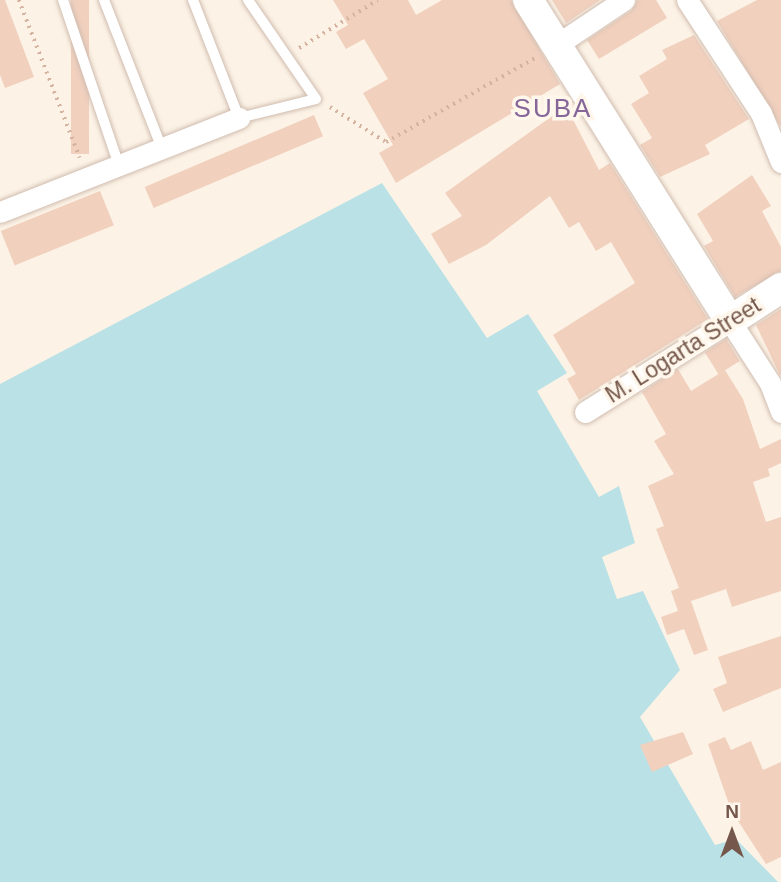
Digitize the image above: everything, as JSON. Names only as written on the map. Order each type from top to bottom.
[{"type":"street","points":[[528,0],[770,383],[781,412]]},
{"type":"street","points":[[555,46],[624,0]]},
{"type":"street","points":[[687,0],[761,113],[781,162]]},
{"type":"street","points":[[0,212],[161,146],[239,118]]},
{"type":"street","name":"M. Logarta Street","points":[[585,412],[781,288]]},
{"type":"lane","points":[[63,0],[119,165]]},
{"type":"lane","points":[[104,0],[161,146]]},
{"type":"lane","points":[[193,0],[239,118],[316,99],[248,0]]},
{"type":"path","points":[[19,0],[87,177]]},
{"type":"path","points":[[285,56],[378,0]]},
{"type":"path","points":[[316,99],[386,142],[555,46]]},
{"type":"water","points":[[382,183],[487,338],[528,314],[567,373],[537,391],[599,497],[619,486],[635,543],[602,557],[617,599],[643,591],[680,670],[640,717],[715,845],[736,839],[778,882],[0,882],[0,384]]},
{"type":"building","points":[[0,0],[5,0],[34,77],[5,88],[0,75]]},
{"type":"building","points":[[71,0],[89,0],[89,154],[71,154]]},
{"type":"building","points":[[333,0],[408,0],[416,15],[442,0],[511,0],[560,84],[396,183],[379,153],[393,145],[363,93],[388,79],[364,39],[346,49],[336,32],[348,25]]},
{"type":"building","points":[[552,0],[600,0],[566,23]]},
{"type":"building","points":[[637,0],[656,0],[667,18],[599,59],[587,40],[631,11]]},
{"type":"building","points":[[757,0],[781,0],[781,127],[717,21]]},
{"type":"building","points":[[694,35],[749,119],[705,145],[710,154],[660,177],[640,145],[652,138],[631,104],[649,93],[639,76],[667,59],[662,50]]},
{"type":"building","points":[[566,106],[599,170],[610,163],[708,319],[579,400],[567,379],[576,374],[553,335],[635,283],[611,242],[596,251],[579,222],[569,228],[550,196],[486,245],[449,264],[431,234],[462,216],[445,193]]},
{"type":"building","points":[[314,115],[323,136],[154,208],[145,187]]},
{"type":"building","points":[[752,175],[771,206],[762,211],[781,247],[781,271],[735,297],[704,246],[713,241],[697,214]]},
{"type":"building","points":[[100,191],[114,225],[15,265],[1,231]]},
{"type":"building","points":[[781,309],[781,375],[780,375],[756,325]]},
{"type":"building","points":[[726,339],[740,361],[719,374],[705,352]]},
{"type":"building","points":[[678,369],[691,391],[725,370],[743,399],[760,449],[781,439],[781,463],[768,469],[770,476],[753,482],[766,522],[781,517],[781,591],[732,607],[726,589],[691,601],[708,650],[694,655],[684,629],[667,635],[661,617],[678,611],[671,591],[679,588],[656,529],[664,526],[648,486],[674,474],[654,441],[666,434],[642,392]]},
{"type":"building","points":[[781,636],[781,688],[723,712],[713,689],[727,683],[718,657]]},
{"type":"building","points":[[683,732],[693,754],[652,772],[640,745]]},
{"type":"building","points":[[725,737],[731,750],[751,741],[763,770],[781,762],[781,857],[766,864],[731,810],[708,744]]},
{"type":"district","name":"SUBA","points":[[553,109]]}]
